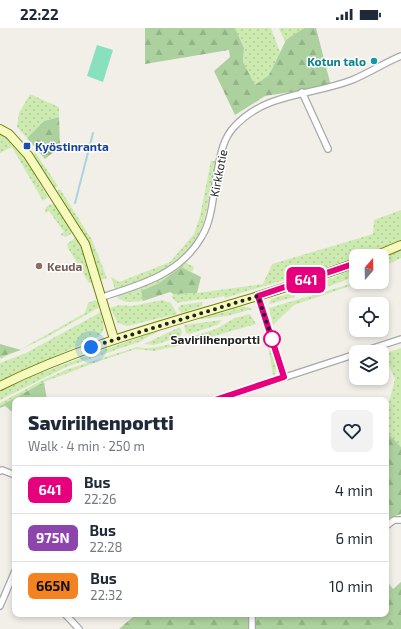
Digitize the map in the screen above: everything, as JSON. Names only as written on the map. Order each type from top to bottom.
[{"type":"main road","points":[[0,129],[9,134],[28,155],[78,232],[90,257],[114,339]]},
{"type":"main road","points":[[389,250],[401,245]]},
{"type":"main road","points":[[0,386],[43,366],[114,339],[258,296],[349,265]]},
{"type":"street","name":"Kirkkotie","points":[[102,297],[147,282],[165,274],[185,258],[203,236],[224,143],[232,128],[243,118],[259,106],[278,98],[352,80],[401,56]]},
{"type":"street","points":[[302,92],[328,149]]},
{"type":"street","points":[[258,296],[284,377]]},
{"type":"street","points":[[383,345],[401,339]]},
{"type":"street","points":[[224,397],[349,356]]},
{"type":"street","points":[[0,471],[2,470],[12,474]]},
{"type":"street","points":[[389,524],[394,520],[401,520]]},
{"type":"street","points":[[0,606],[12,578]]},
{"type":"street","points":[[68,617],[79,629]]},
{"type":"street","points":[[252,617],[252,629]]},
{"type":"green space","points":[[145,28],[235,28],[244,48],[243,62],[255,85],[269,75],[286,40],[304,28],[316,28],[331,86],[265,96],[235,115],[214,71],[230,57],[229,50],[145,64]]},
{"type":"green space","points":[[235,28],[271,28],[280,52],[269,75],[255,85],[243,62],[244,48]]},
{"type":"green space","points":[[279,28],[304,28],[285,42]]},
{"type":"green space","points":[[97,45],[113,50],[103,82],[87,76]]},
{"type":"green space","points":[[30,94],[59,107],[59,117],[44,121],[27,138],[17,127],[19,113]]},
{"type":"green space","points":[[59,117],[60,147],[45,159],[27,138],[44,121]]},
{"type":"green space","points":[[0,133],[22,154],[48,197],[43,201],[12,147],[0,153]]},
{"type":"green space","points":[[35,152],[58,186],[54,189],[33,154]]},
{"type":"green space","points":[[211,161],[216,161],[203,224],[197,238],[189,249],[168,267],[142,280],[115,289],[111,277],[119,282],[170,262],[194,234],[200,216]]},
{"type":"green space","points":[[60,189],[92,240],[107,278],[100,280],[56,192]]},
{"type":"green space","points":[[51,204],[57,205],[73,229],[72,233],[66,237],[60,235],[64,232],[49,211],[45,213],[46,207]]},
{"type":"green space","points":[[401,210],[401,241],[380,249],[349,249],[349,260],[225,298],[224,296],[178,303],[172,298],[173,294],[197,293],[263,284],[272,264],[373,234],[374,220]]},
{"type":"green space","points":[[75,238],[78,239],[88,261],[94,282],[89,283],[68,248],[67,244]]},
{"type":"green space","points":[[401,251],[401,258],[389,264],[389,255]]},
{"type":"green space","points":[[185,262],[194,267],[192,272],[181,267],[159,283],[141,291],[143,301],[126,302],[119,299],[117,294],[156,282]]},
{"type":"green space","points":[[181,267],[201,277],[197,293],[173,294],[170,292],[143,301],[141,291],[159,283]]},
{"type":"green space","points":[[349,271],[349,279],[327,287],[299,294],[308,290],[307,288]]},
{"type":"green space","points":[[349,284],[349,286],[294,305],[273,325],[269,308]]},
{"type":"green space","points":[[295,292],[295,297],[269,304],[271,299]]},
{"type":"green space","points":[[95,300],[98,302],[100,307],[47,337],[0,359],[0,357],[21,349],[85,313],[88,303]]},
{"type":"green space","points":[[162,300],[171,303],[177,314],[127,326],[118,323],[110,308],[119,305],[132,306]]},
{"type":"green space","points":[[202,302],[202,306],[181,313],[178,308],[181,305]]},
{"type":"green space","points":[[242,307],[253,309],[227,316],[200,319],[201,316],[221,313]]},
{"type":"green space","points":[[101,312],[104,328],[100,336],[0,381],[0,363],[26,353]]},
{"type":"green space","points":[[250,314],[256,324],[190,343],[191,337],[216,329],[235,318]]},
{"type":"green space","points":[[222,320],[217,325],[189,334],[186,333],[184,325]]},
{"type":"green space","points":[[180,327],[182,332],[180,337],[154,345],[144,344]]},
{"type":"green space","points":[[162,329],[139,342],[66,367],[0,400],[0,391],[40,373]]},
{"type":"green space","points":[[181,341],[186,344],[154,351],[136,349],[97,362],[44,382],[16,397],[12,397],[12,399],[0,406],[0,403],[41,381],[68,369],[137,347],[143,348]]},
{"type":"green space","points":[[0,344],[21,350],[0,357]]},
{"type":"green space","points":[[268,346],[277,364],[275,374],[273,375]]},
{"type":"green space","points":[[401,348],[401,447],[389,434],[389,402],[395,379],[389,365],[389,352]]},
{"type":"green space","points":[[44,382],[46,397],[16,397]]},
{"type":"green space","points":[[12,399],[12,412],[5,406],[0,408],[0,406]]},
{"type":"green space","points":[[389,434],[401,447],[401,514],[389,518]]},
{"type":"green space","points":[[401,582],[401,629],[119,629],[133,617],[389,617],[389,584],[393,589]]},
{"type":"waterway","points":[[75,203],[93,133]]},
{"type":"bus line","name":"641","points":[[224,397],[284,377],[258,296],[349,265]]},
{"type":"place","name":"Kotun talo","points":[[374,61]]},
{"type":"place","name":"Kyöstinranta","points":[[27,146]]},
{"type":"place","name":"Keuda","points":[[39,266]]},
{"type":"place","name":"Saviriihenportti","points":[[272,339]]},
{"type":"route","points":[[91,347],[172,321],[258,296],[272,339]]}]
